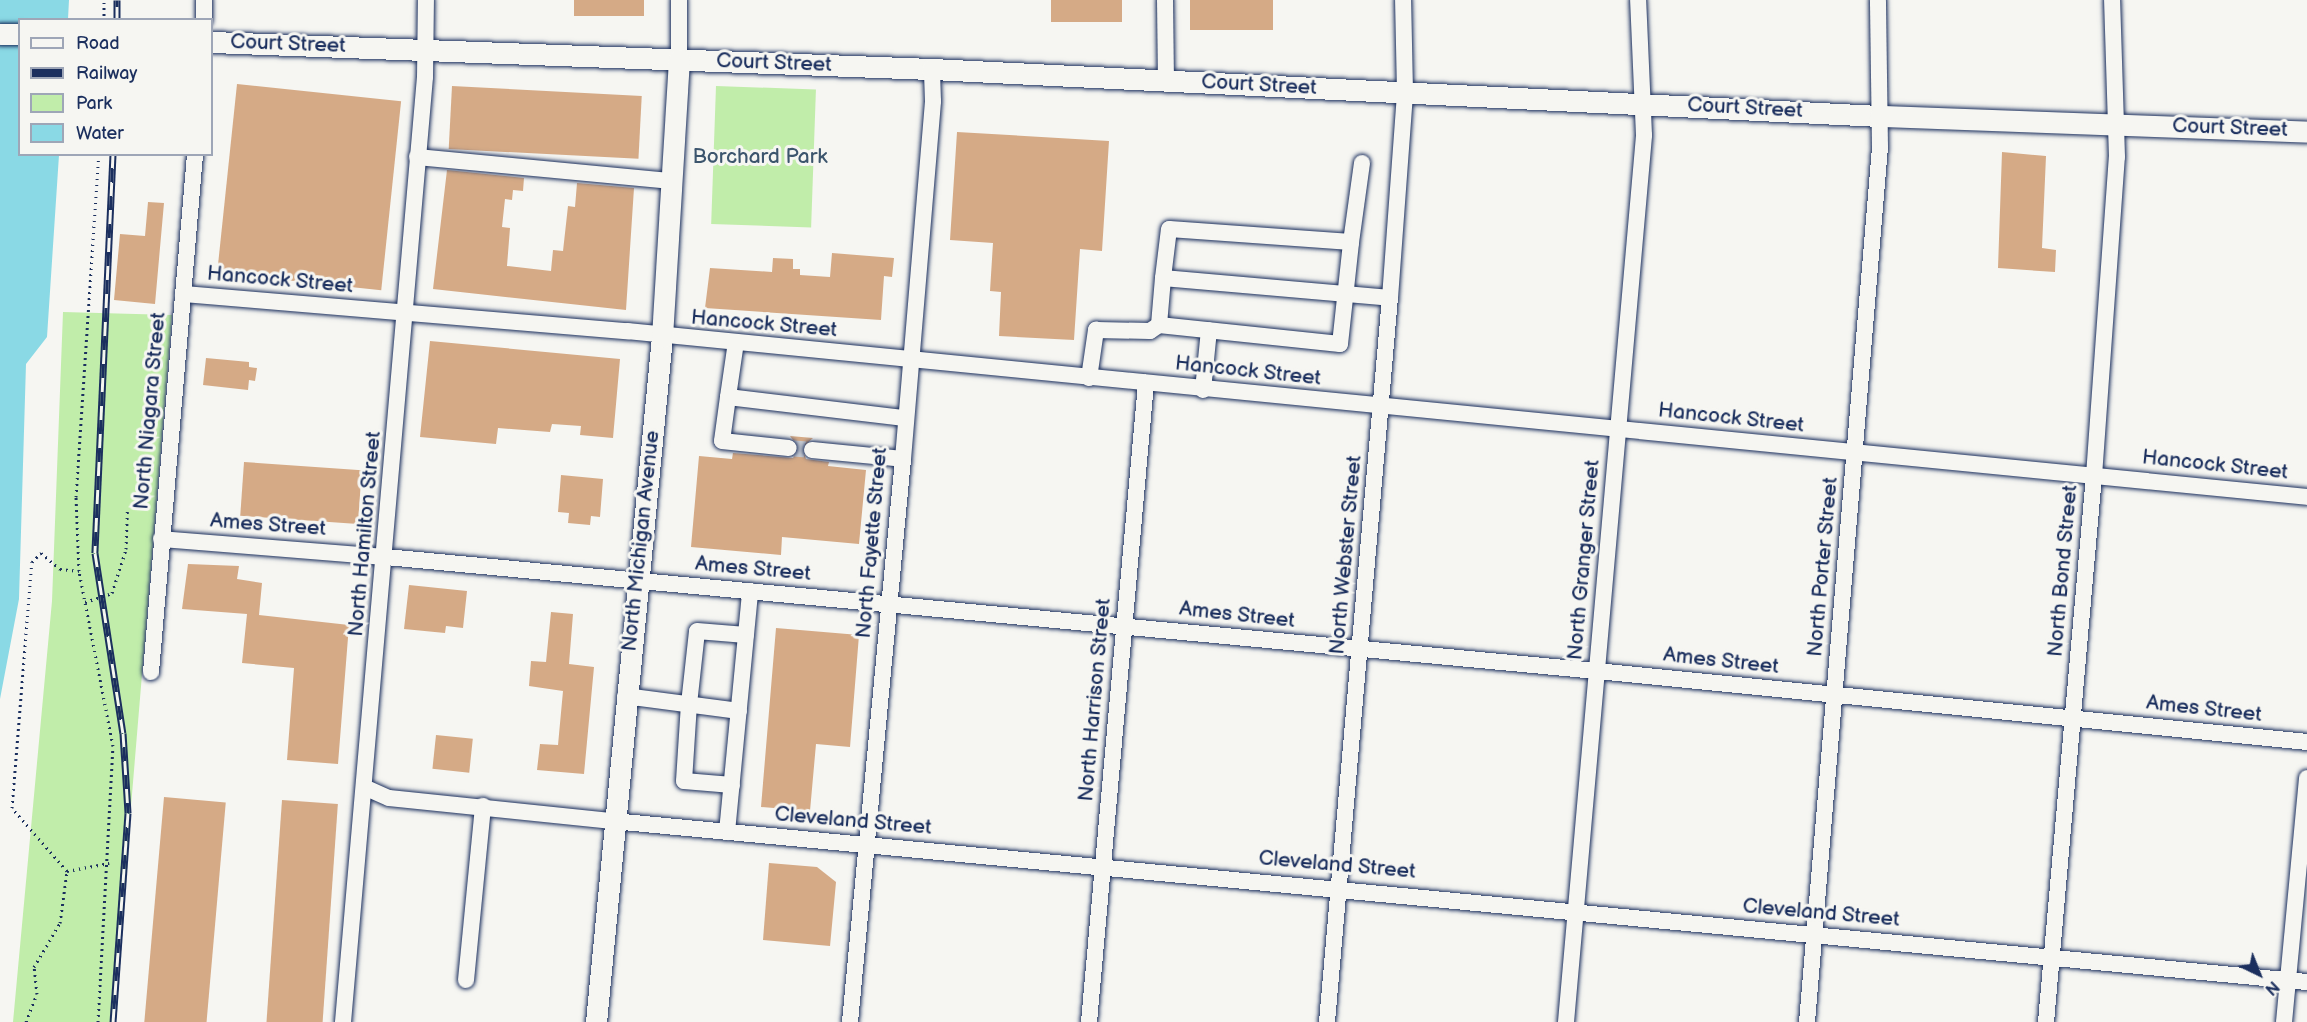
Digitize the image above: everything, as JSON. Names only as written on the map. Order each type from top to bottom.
[{"type":"main road","points":[[0,34],[18,34]]},
{"type":"main road","name":"Court Street","points":[[213,42],[932,69],[1640,102],[1880,116],[2307,132]]},
{"type":"main road","name":"North Michigan Avenue","points":[[596,1022],[636,580],[662,337],[679,60]]},
{"type":"street","points":[[204,0],[204,18]]},
{"type":"street","name":"North Hamilton Street","points":[[343,1022],[406,313],[427,50],[426,0]]},
{"type":"street","points":[[679,60],[680,0]]},
{"type":"street","points":[[1165,0],[1166,80]]},
{"type":"street","name":"North Webster Street","points":[[1327,1022],[1337,887],[1382,408],[1405,92],[1403,0]]},
{"type":"street","name":"North Granger Street","points":[[1566,1022],[1644,135],[1640,102],[1638,0]]},
{"type":"street","name":"North Porter Street","points":[[1807,1022],[1856,454],[1880,116],[1878,0]]},
{"type":"street","name":"North Bond Street","points":[[2046,1022],[2094,476],[2117,157],[2114,123],[2112,0]]},
{"type":"street","name":"North Fayette Street","points":[[850,1022],[864,845],[903,459],[933,102],[932,69]]},
{"type":"street","name":"North Niagara Street","points":[[151,672],[195,156]]},
{"type":"street","points":[[417,157],[672,181]]},
{"type":"street","points":[[1089,378],[1096,330],[1150,331],[1159,325],[1340,344],[1362,163]]},
{"type":"street","points":[[1159,325],[1169,229],[1351,242]]},
{"type":"street","points":[[1163,278],[1390,298]]},
{"type":"street","name":"Hancock Street","points":[[183,294],[736,342],[1382,408],[2307,497]]},
{"type":"street","points":[[1203,390],[1209,330]]},
{"type":"street","points":[[736,342],[722,441],[789,447]]},
{"type":"street","name":"North Harrison Street","points":[[1089,1022],[1146,383]]},
{"type":"street","points":[[728,397],[905,418]]},
{"type":"street","points":[[812,450],[903,459]]},
{"type":"street","name":"Ames Street","points":[[161,540],[386,556],[1361,650],[1597,670],[1834,696],[2307,742]]},
{"type":"street","points":[[727,832],[750,591]]},
{"type":"street","points":[[732,785],[684,781],[689,704],[697,631],[746,635]]},
{"type":"street","points":[[625,696],[739,711]]},
{"type":"street","points":[[2284,1022],[2307,778]]},
{"type":"street","name":"Cleveland Street","points":[[364,788],[389,798],[613,821],[1337,887],[2051,960],[2307,982]]},
{"type":"street","points":[[466,980],[483,806]]},
{"type":"path","points":[[104,2],[104,18]]},
{"type":"path","points":[[98,1022],[109,863],[113,746],[79,571],[76,497],[99,156]]},
{"type":"path","points":[[85,602],[112,593],[126,549],[127,511]]},
{"type":"path","points":[[26,1022],[37,994],[34,967],[60,923],[67,871],[12,808],[32,562],[41,553],[60,569],[79,571]]},
{"type":"path","points":[[67,871],[109,863]]},
{"type":"green space","name":"Borchard Park","points":[[716,86],[816,89],[811,227],[711,224]]},
{"type":"green space","points":[[63,312],[172,315],[113,1022],[13,1022],[52,601]]},
{"type":"water","points":[[0,0],[69,0],[68,18],[18,18],[18,156],[59,156],[47,337],[26,364],[19,599],[0,699]]},
{"type":"building","points":[[574,0],[644,0],[644,16],[574,16]]},
{"type":"building","points":[[1051,0],[1122,0],[1122,22],[1051,22]]},
{"type":"building","points":[[1190,0],[1273,0],[1273,30],[1190,30]]},
{"type":"building","points":[[237,84],[401,101],[381,290],[217,273]]},
{"type":"building","points":[[452,86],[642,96],[638,159],[449,149]]},
{"type":"building","points":[[957,132],[1109,141],[1102,251],[1080,249],[1074,340],[999,336],[1001,292],[990,291],[993,243],[950,240]]},
{"type":"building","points":[[2002,152],[2046,156],[2042,248],[2056,250],[2055,272],[1998,268]]},
{"type":"building","points":[[447,170],[524,178],[523,191],[513,190],[512,200],[505,199],[502,227],[510,228],[507,266],[551,271],[553,250],[563,251],[568,206],[575,207],[577,183],[634,188],[626,310],[433,289]]},
{"type":"building","points":[[148,202],[164,203],[155,304],[114,300],[120,234],[145,236]]},
{"type":"building","points":[[832,253],[894,258],[892,277],[884,276],[881,320],[705,308],[710,268],[772,272],[773,258],[793,259],[793,269],[800,269],[800,275],[830,277]]},
{"type":"building","points":[[430,341],[620,359],[613,438],[580,435],[581,426],[552,424],[550,432],[498,428],[496,444],[420,437]]},
{"type":"building","points":[[206,358],[249,362],[249,367],[257,368],[255,381],[249,380],[248,390],[203,385]]},
{"type":"building","points":[[790,436],[813,438],[802,448],[806,459],[829,462],[828,466],[866,470],[859,544],[782,537],[781,555],[691,547],[699,456],[732,459],[733,453],[793,458],[799,448]]},
{"type":"building","points":[[244,462],[362,470],[358,524],[240,516]]},
{"type":"building","points":[[561,475],[603,479],[600,517],[591,516],[590,525],[568,523],[569,513],[558,512]]},
{"type":"building","points":[[188,564],[239,566],[237,579],[262,583],[259,615],[349,625],[338,764],[287,760],[294,668],[242,663],[247,614],[182,609]]},
{"type":"building","points":[[409,585],[467,591],[463,628],[446,626],[445,633],[404,629]]},
{"type":"building","points":[[551,612],[573,614],[569,664],[594,667],[584,774],[537,770],[540,744],[558,745],[563,691],[529,686],[531,661],[546,662]]},
{"type":"building","points":[[776,628],[859,635],[850,747],[816,744],[810,811],[761,807]]},
{"type":"building","points":[[436,735],[473,739],[469,773],[432,769]]},
{"type":"building","points":[[164,797],[226,802],[207,1022],[144,1022]]},
{"type":"building","points":[[282,800],[338,804],[323,1022],[266,1022]]},
{"type":"building","points":[[769,863],[817,867],[836,882],[830,946],[763,940]]},
{"type":"tunnel","points":[[789,448],[812,450]]},
{"type":"railway","points":[[117,0],[117,18]]},
{"type":"railway","points":[[113,156],[95,553],[123,733],[128,813],[113,1022]]}]
